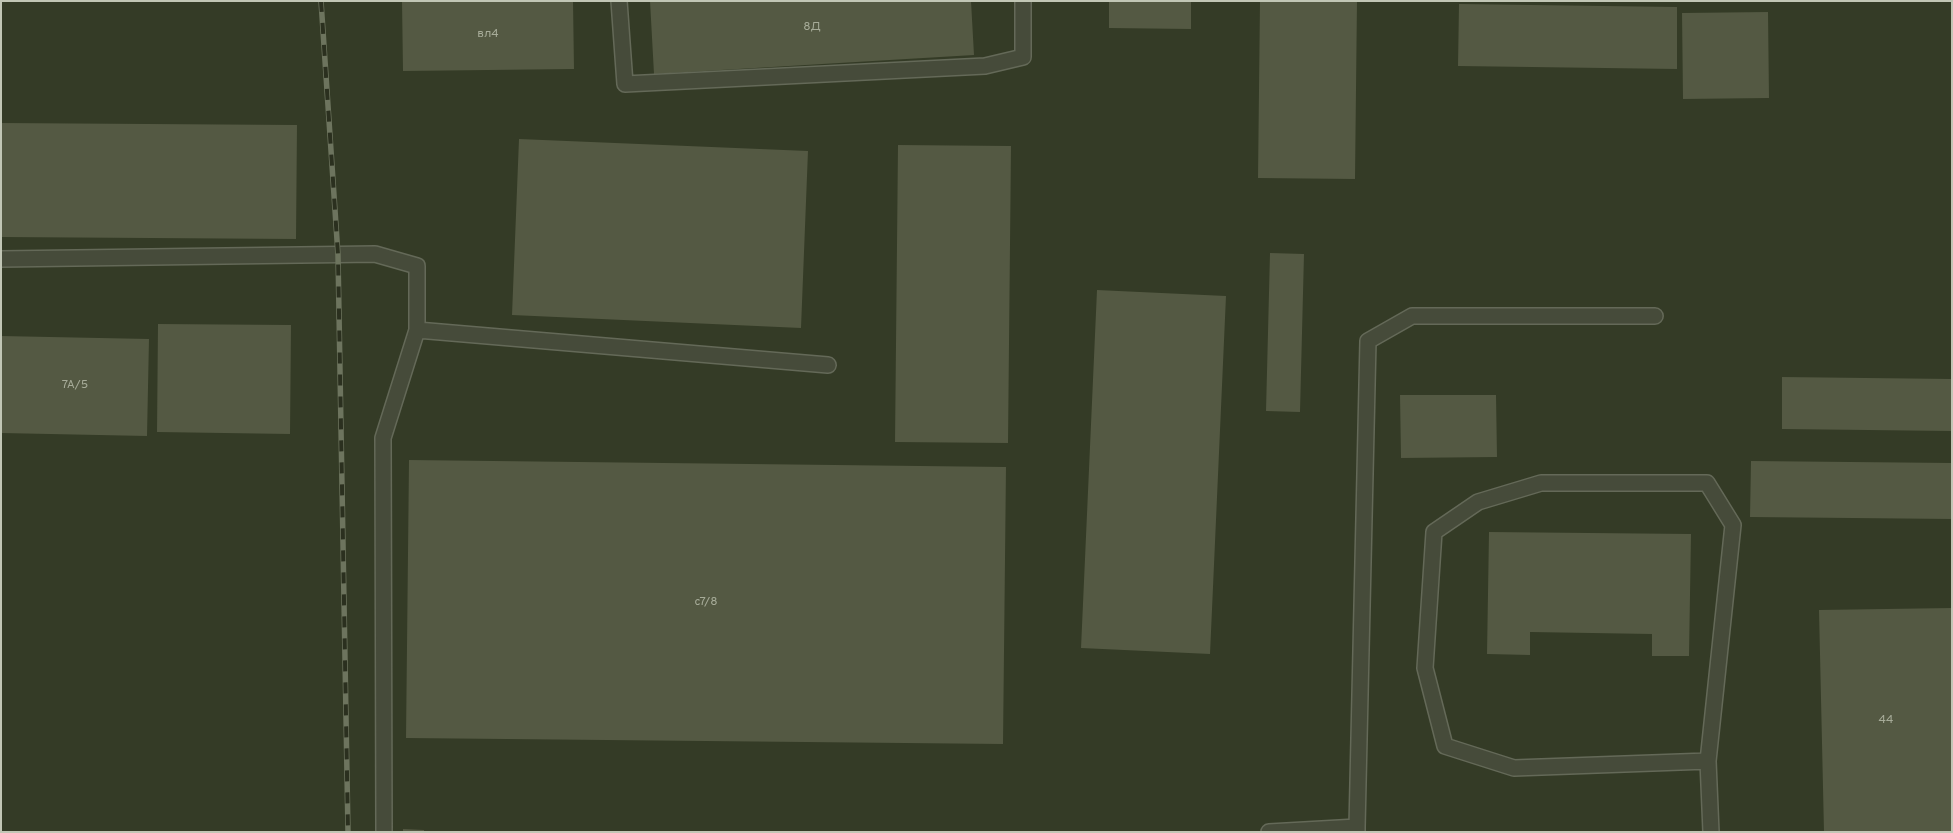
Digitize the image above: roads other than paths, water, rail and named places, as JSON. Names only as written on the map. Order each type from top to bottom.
[{"type":"lane","points":[[619,1],[625,84],[985,66],[1023,57],[1023,1]]},
{"type":"lane","points":[[1,260],[375,254],[418,266],[417,330],[383,438],[384,832]]},
{"type":"lane","points":[[1269,832],[1357,829],[1368,341],[1412,316],[1655,316]]},
{"type":"lane","points":[[417,330],[828,365]]},
{"type":"lane","points":[[1708,760],[1514,768],[1445,746],[1425,668],[1434,532],[1478,502],[1541,483],[1707,483],[1733,525],[1708,760],[1711,832]]},
{"type":"railway","points":[[321,1],[338,255],[348,832]]}]
